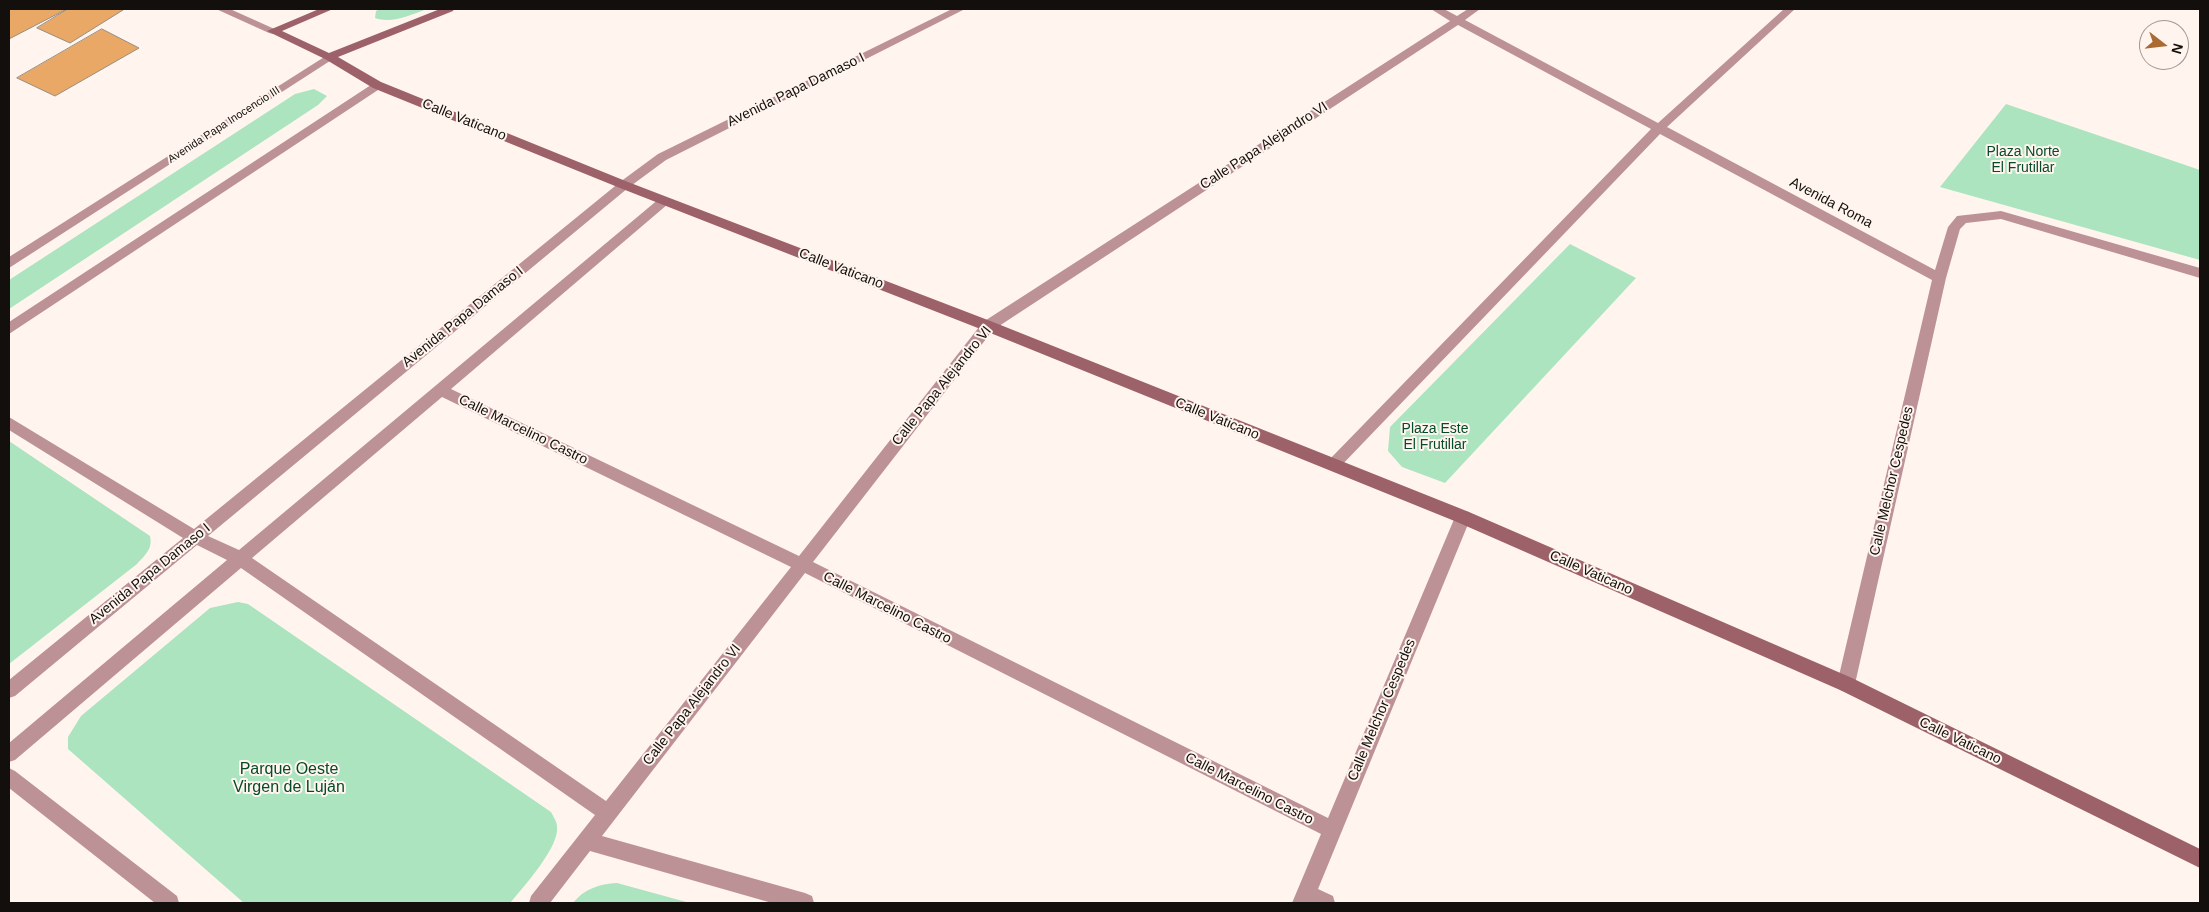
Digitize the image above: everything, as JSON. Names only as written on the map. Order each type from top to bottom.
[{"type":"street","name":"Calle Vaticano","points":[[221,9],[329,57],[376,84],[664,201],[988,326],[1463,517],[1846,684],[2200,858]]},
{"type":"street","points":[[273,31],[328,9]]},
{"type":"street","name":"Avenida Papa Inocencio III","points":[[9,263],[329,57],[449,9]]},
{"type":"street","name":"Avenida Papa Damaso I","points":[[9,690],[624,185],[662,157],[960,9]]},
{"type":"street","name":"Avenida Roma","points":[[1436,9],[1938,278]]},
{"type":"street","name":"Calle Papa Alejandro VI","points":[[538,903],[988,326],[1475,9]]},
{"type":"street","points":[[1333,465],[1659,128],[1790,9]]},
{"type":"street","points":[[9,329],[376,84]]},
{"type":"street","points":[[9,754],[664,201]]},
{"type":"street","points":[[1938,278],[1954,228],[1962,219],[2001,215],[2200,272]]},
{"type":"street","name":"Calle Melchor Cespedes","points":[[1846,684],[1938,278]]},
{"type":"street","name":"Calle Marcelino Castro","points":[[440,390],[801,564],[1332,830]]},
{"type":"street","points":[[9,423],[195,537],[241,559],[608,813]]},
{"type":"street","name":"Calle Melchor Cespedes","points":[[1304,898],[1463,517]]},
{"type":"street","points":[[9,777],[170,903]]},
{"type":"street","points":[[587,841],[806,903]]},
{"type":"street","points":[[1304,898],[1326,903]]},
{"type":"green space","points":[[380,9],[427,9],[401,18],[381,20],[375,18],[376,11]]},
{"type":"green space","points":[[314,89],[327,96],[318,105],[9,309],[9,280],[295,94]]},
{"type":"green space","name":"Plaza Norte El Frutillar","points":[[2006,104],[2200,170],[2200,260],[1940,187]]},
{"type":"green space","name":"Plaza Este El Frutillar","points":[[1570,244],[1636,278],[1445,483],[1402,467],[1388,451],[1390,427]]},
{"type":"green space","points":[[9,441],[150,536],[151,541],[148,551],[137,564],[9,664]]},
{"type":"green space","name":"Parque Oeste Virgen de Luján","points":[[238,602],[248,604],[551,812],[557,826],[553,845],[540,866],[510,903],[244,903],[68,749],[68,737],[81,716],[210,608]]},
{"type":"green space","points":[[617,883],[690,903],[573,903],[592,888]]},
{"type":"building","points":[[9,9],[67,9],[9,39]]},
{"type":"building","points":[[68,9],[123,10],[70,43],[37,28]]},
{"type":"building","points":[[102,29],[139,48],[55,96],[17,78]]}]
